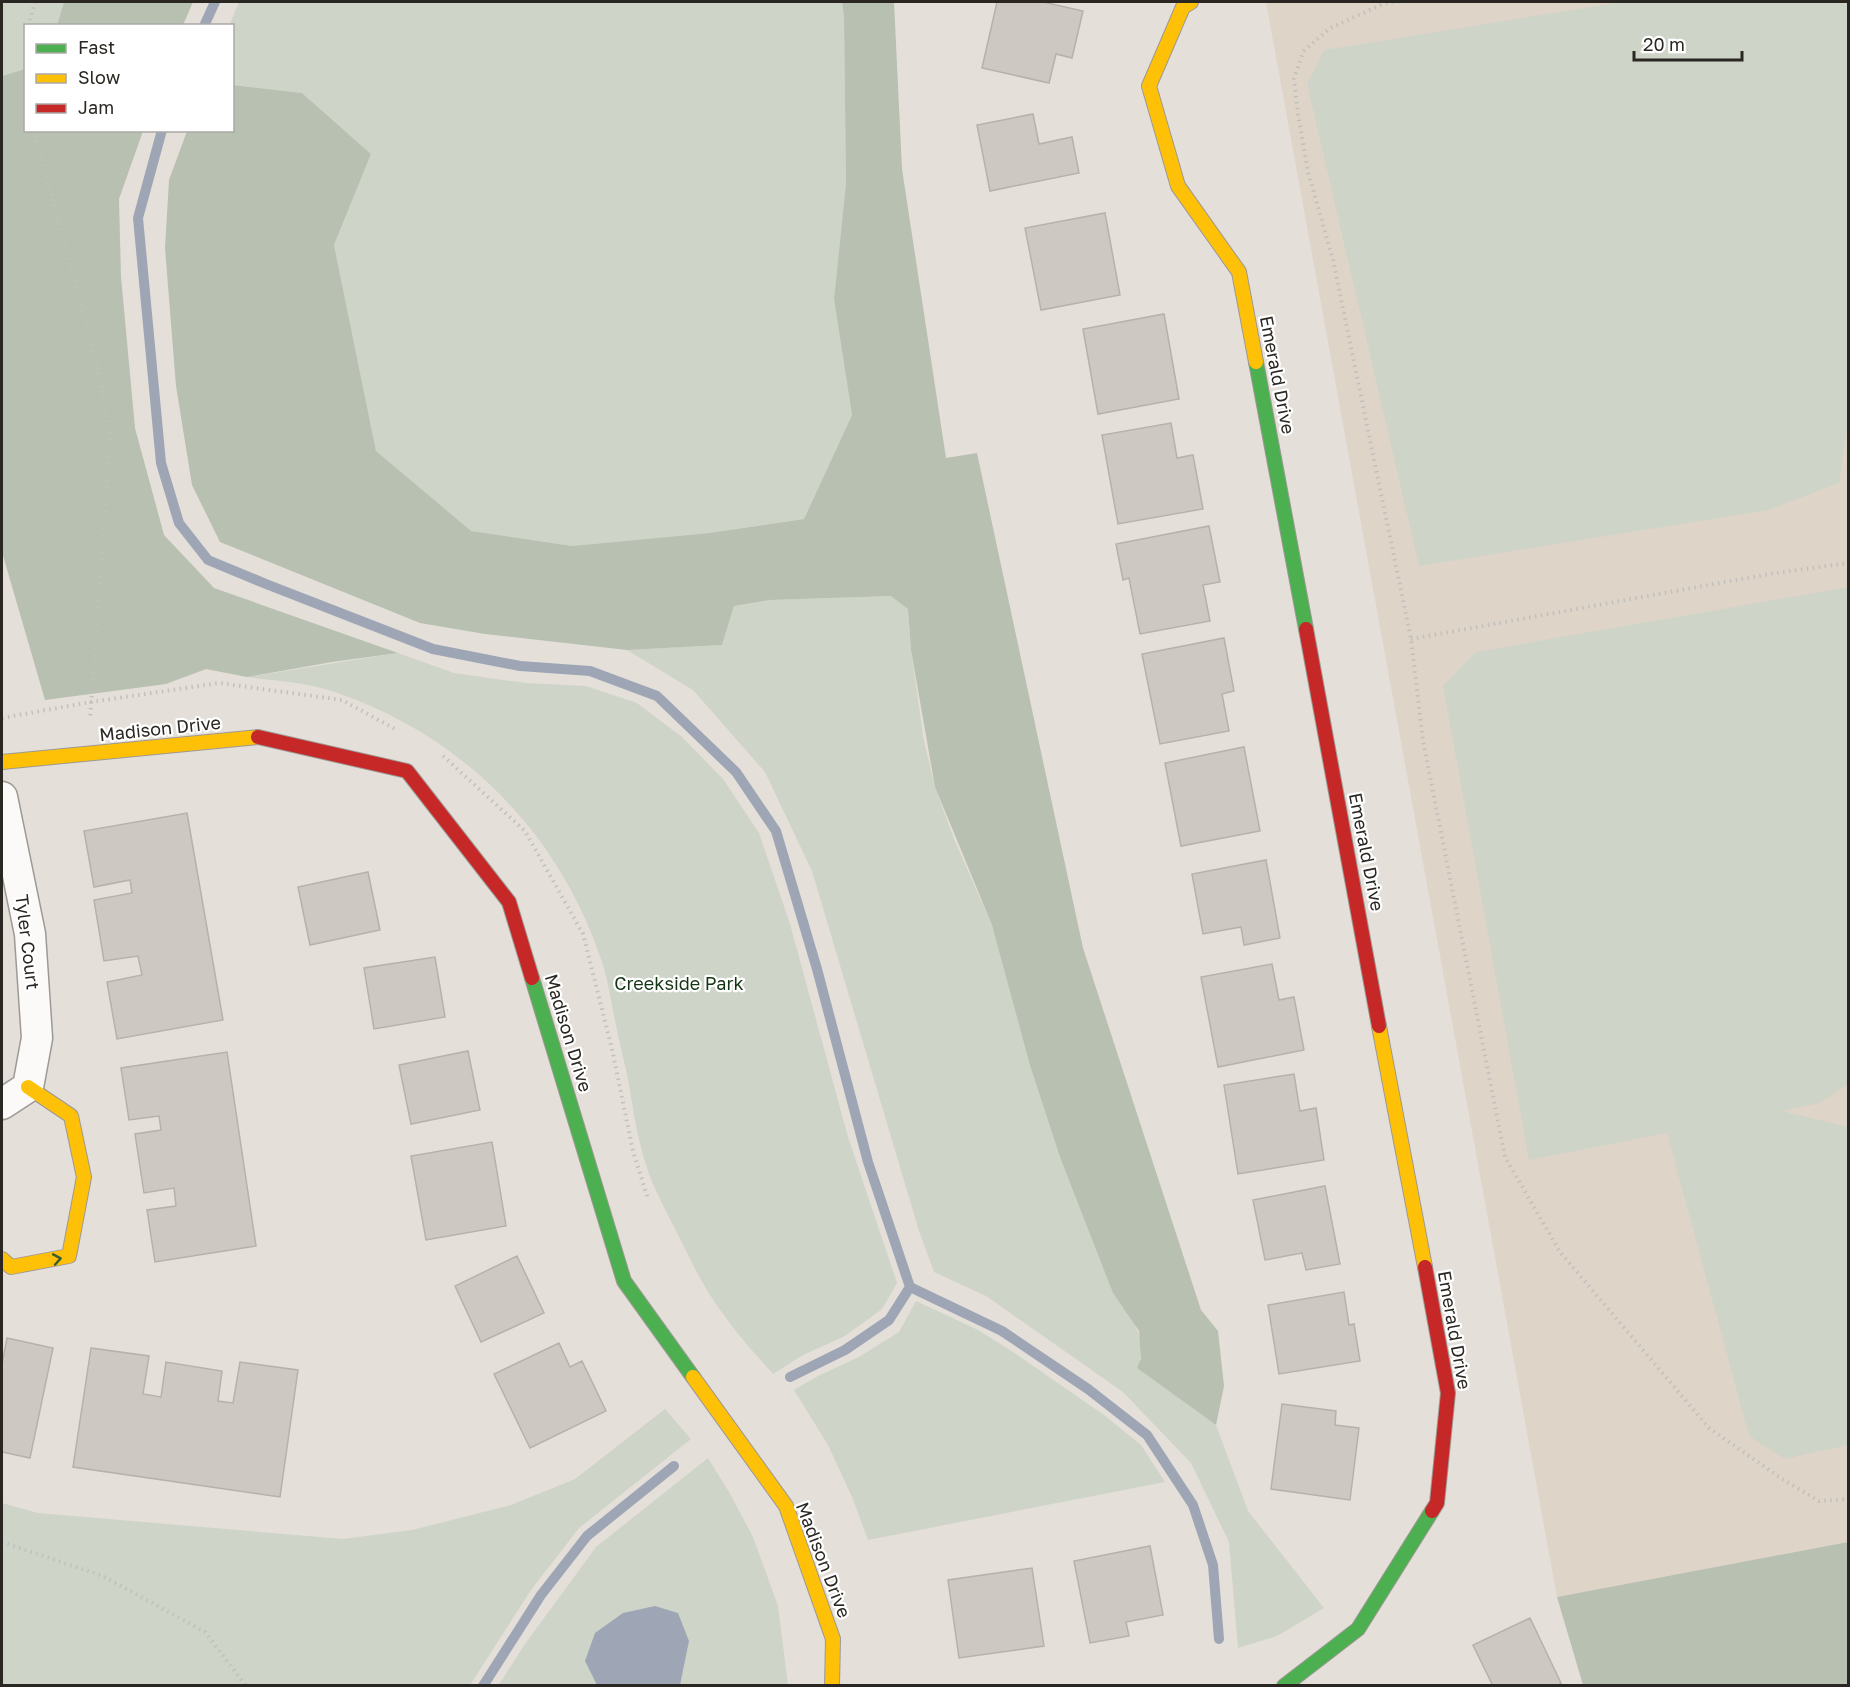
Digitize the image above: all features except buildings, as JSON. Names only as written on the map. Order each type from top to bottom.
[{"type":"street","name":"Emerald Drive","points":[[1191,2],[1183,7],[1149,86],[1178,186],[1239,272],[1448,1393],[1437,1503],[1358,1629],[1284,1686]]},
{"type":"street","name":"Madison Drive","points":[[2,762],[257,737],[407,771],[509,902],[624,1281],[786,1506],[833,1639],[832,1686]]},
{"type":"street","name":"Tyler Court","points":[[2,797],[30,934],[37,1038],[28,1087]]},
{"type":"street","points":[[2,1104],[28,1087],[71,1116],[84,1177],[69,1256],[11,1267],[2,1259]]},
{"type":"path","points":[[29,24],[35,2]]},
{"type":"path","points":[[1393,2],[1383,4],[1330,28],[1303,52],[1294,79],[1308,171],[1333,260],[1411,639],[1423,741],[1505,1157],[1560,1252],[1709,1428],[1782,1479],[1819,1501],[1848,1499]]},
{"type":"path","points":[[35,132],[99,372],[110,441],[88,754]]},
{"type":"path","points":[[1411,639],[1769,574],[1848,563]]},
{"type":"path","points":[[2,718],[92,702]]},
{"type":"path","points":[[2,1542],[103,1576],[205,1632],[246,1686]]},
{"type":"shaded area","points":[[1266,2],[1848,2],[1848,1542],[1557,1597]]},
{"type":"green space","points":[[2,2],[64,2],[57,24],[24,24],[24,69],[2,76]]},
{"type":"green space","points":[[64,2],[193,2],[183,24],[57,24]]},
{"type":"green space","points":[[239,2],[842,2],[846,183],[834,299],[852,415],[804,519],[709,533],[572,546],[470,531],[376,451],[334,245],[371,154],[302,93],[234,85],[234,24],[230,24]]},
{"type":"green space","points":[[842,2],[894,2],[902,169],[946,458],[977,453],[1083,948],[1201,1310],[1218,1331],[1224,1386],[1216,1425],[1137,1368],[1141,1358],[1139,1331],[1113,1293],[1060,1157],[1030,1065],[992,925],[935,787],[911,650],[908,609],[891,596],[770,600],[734,606],[722,645],[627,650],[485,634],[420,623],[220,542],[192,485],[176,386],[165,248],[169,180],[187,132],[234,132],[234,85],[302,93],[371,154],[334,245],[376,451],[471,531],[572,546],[709,533],[804,519],[852,415],[834,299],[846,183]]},
{"type":"green space","points":[[1622,2],[1848,2],[1848,421],[1839,483],[1768,510],[1419,566],[1307,84],[1324,50]]},
{"type":"green space","points":[[24,69],[24,132],[143,132],[119,199],[121,277],[135,428],[164,535],[214,588],[398,653],[247,677],[206,669],[166,684],[45,700],[2,552],[2,76]]},
{"type":"green space","points":[[1848,587],[1848,1084],[1820,1103],[1781,1111],[1848,1127],[1848,1445],[1785,1459],[1749,1436],[1667,1133],[1529,1160],[1443,686],[1476,652]]},
{"type":"green space","points":[[892,596],[908,609],[911,650],[924,741],[935,787],[954,839],[992,925],[1113,1293],[1140,1337],[1141,1357],[1137,1368],[1216,1425],[1248,1511],[1324,1608],[1277,1636],[1238,1648],[1229,1542],[1191,1463],[1123,1392],[986,1296],[934,1272],[919,1231],[812,871],[765,772],[693,690],[627,650],[722,645],[734,606],[770,600]]},
{"type":"green space","name":"Creekside Park","points":[[398,653],[454,673],[525,683],[586,686],[637,703],[682,737],[723,779],[759,833],[790,924],[848,1137],[897,1283],[882,1309],[845,1336],[803,1355],[773,1374],[735,1330],[709,1293],[654,1186],[644,1159],[604,968],[586,920],[563,876],[535,835],[503,797],[467,764],[426,736],[382,711],[324,689],[247,677]]},
{"type":"green space","points":[[916,1301],[978,1330],[1104,1415],[1141,1445],[1165,1482],[868,1540],[852,1497],[828,1445],[794,1390],[859,1357],[899,1332]]},
{"type":"green space","points":[[665,1409],[691,1439],[579,1528],[531,1590],[470,1685],[2,1685],[2,1503],[38,1513],[343,1539],[412,1530],[511,1505],[575,1479]]},
{"type":"green space","points":[[708,1458],[753,1537],[778,1606],[788,1685],[498,1686],[525,1644],[596,1547]]},
{"type":"green space","points":[[1848,1542],[1848,1685],[1583,1685],[1557,1597]]},
{"type":"water","points":[[655,1606],[678,1613],[689,1641],[680,1685],[597,1685],[585,1661],[595,1633],[623,1613]]},
{"type":"waterway","points":[[205,24],[215,2]]},
{"type":"waterway","points":[[161,132],[138,218],[161,463],[179,523],[208,560],[433,649],[520,666],[590,671],[657,696],[736,772],[776,831],[817,969],[868,1162],[910,1287],[1002,1331],[1088,1389],[1147,1435],[1193,1505],[1213,1565],[1219,1639]]},
{"type":"waterway","points":[[790,1377],[845,1350],[889,1320],[910,1287]]},
{"type":"waterway","points":[[483,1686],[541,1595],[587,1536],[674,1466]]},
{"type":"traffic: fast","points":[[1256,362],[1306,629]]},
{"type":"traffic: fast","points":[[532,978],[624,1281],[693,1377]]},
{"type":"traffic: fast","points":[[1284,1686],[1358,1629],[1432,1511]]},
{"type":"traffic: slow","points":[[1191,2],[1183,7],[1149,86],[1178,186],[1239,272],[1256,362]]},
{"type":"traffic: slow","points":[[2,762],[258,737]]},
{"type":"traffic: slow","points":[[1379,1026],[1425,1267]]},
{"type":"traffic: slow","points":[[2,1259],[11,1267],[69,1256],[84,1177],[71,1116],[28,1087]]},
{"type":"traffic: slow","points":[[693,1377],[786,1506],[833,1639],[832,1686]]},
{"type":"traffic: jam","points":[[1306,629],[1379,1026]]},
{"type":"traffic: jam","points":[[258,737],[407,771],[509,902],[532,978]]},
{"type":"traffic: jam","points":[[1425,1267],[1448,1393],[1437,1503],[1432,1511]]}]
